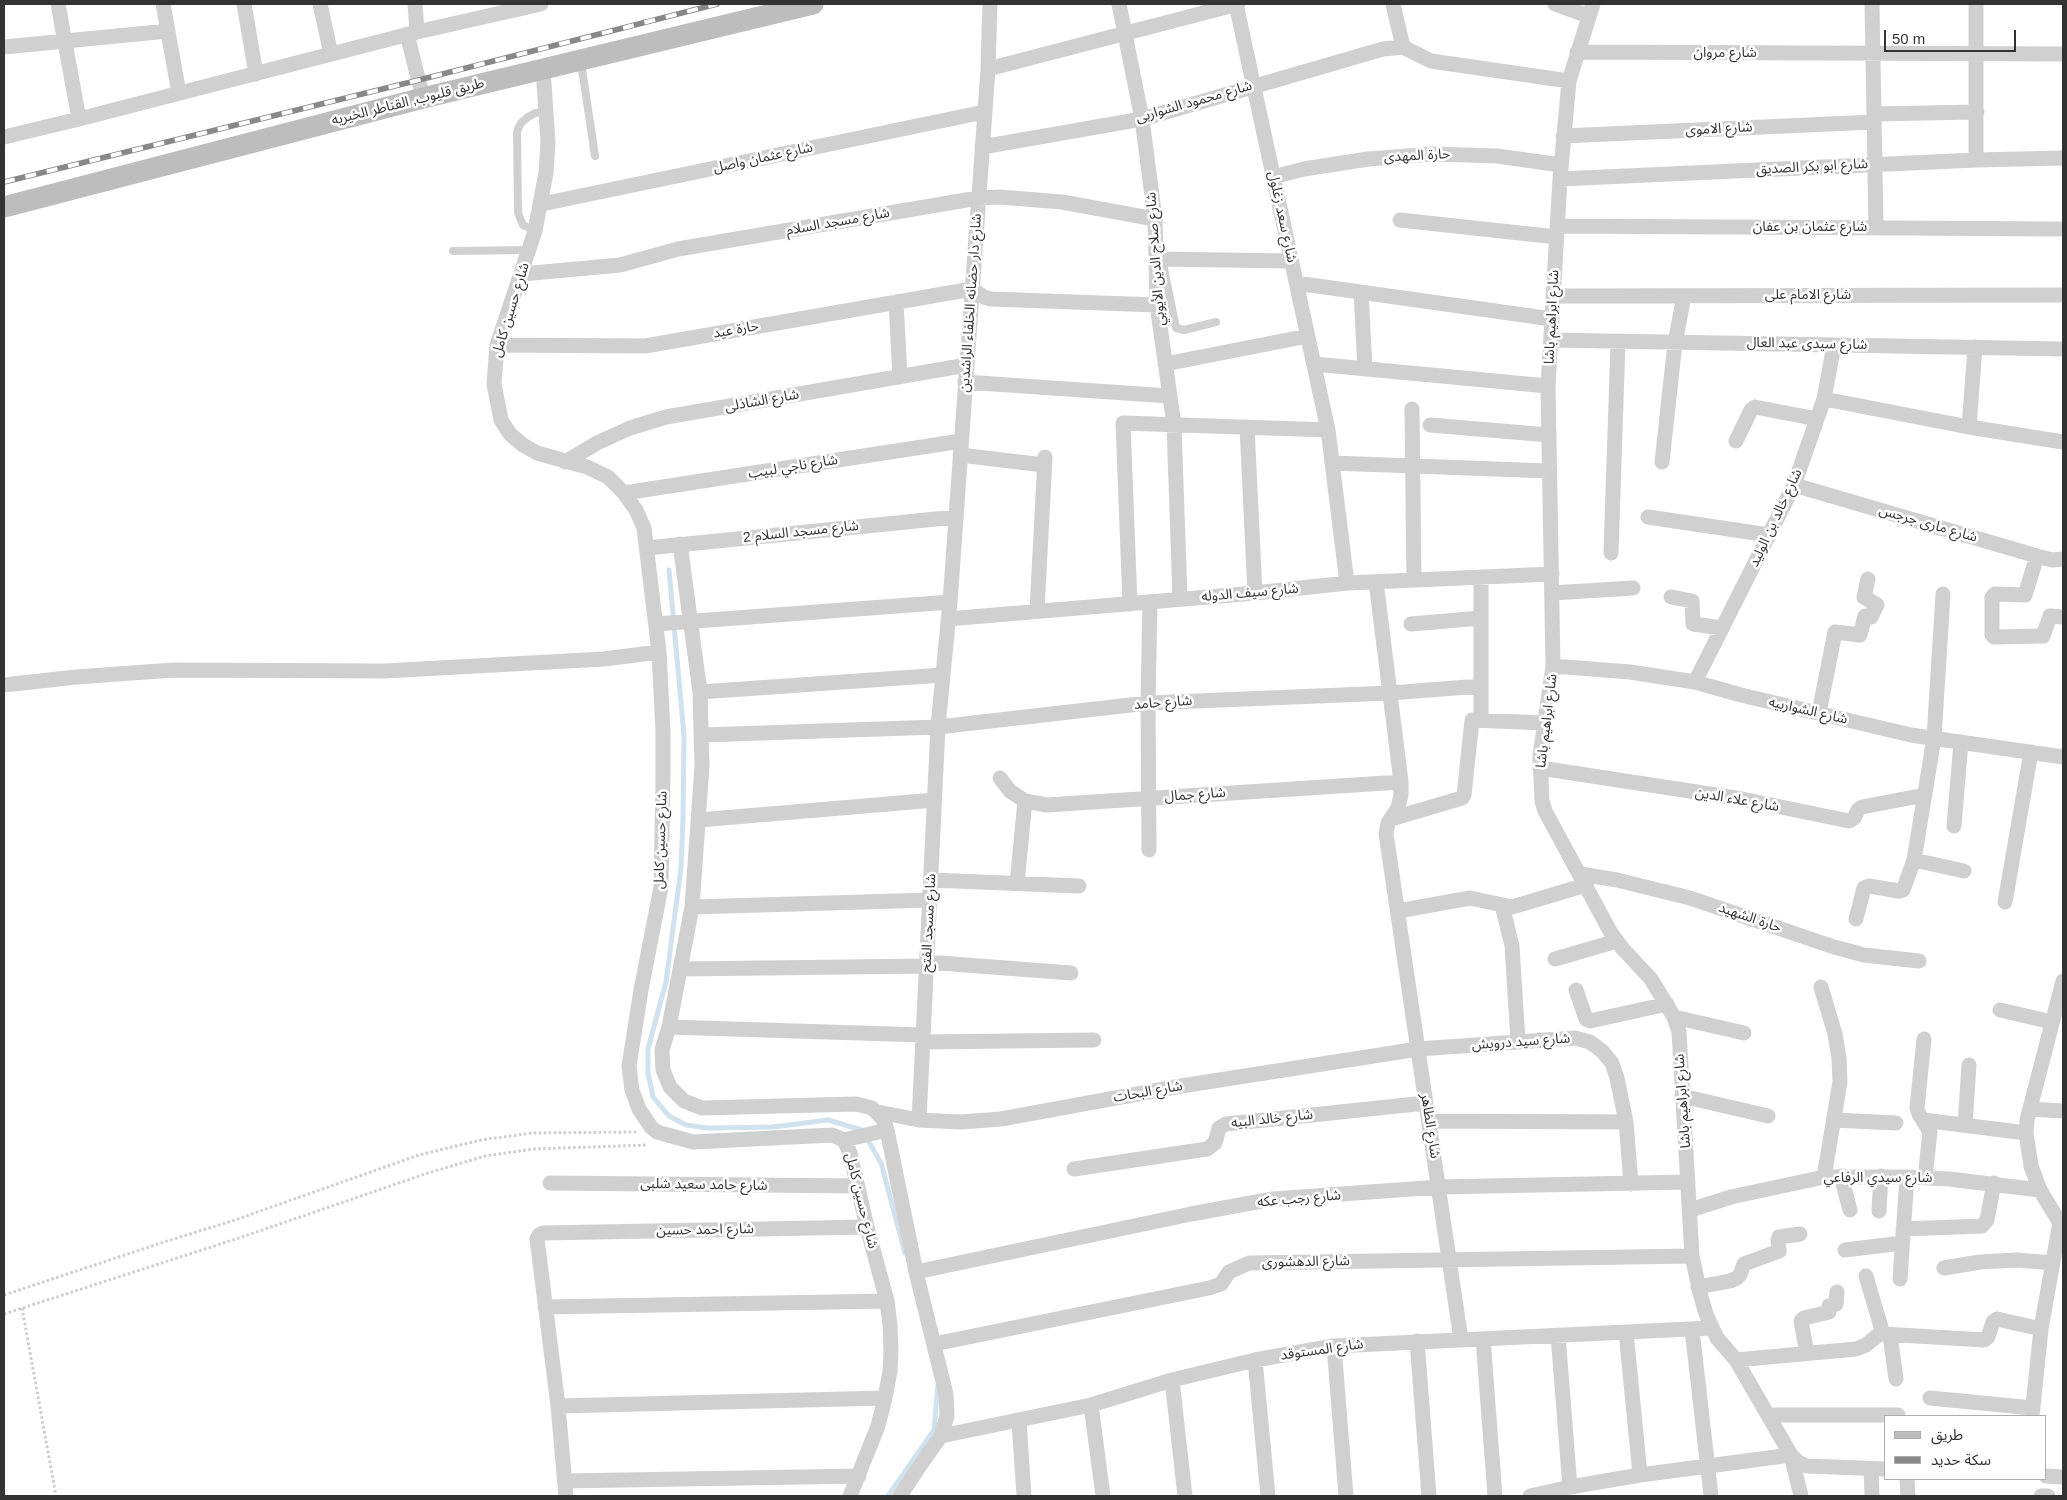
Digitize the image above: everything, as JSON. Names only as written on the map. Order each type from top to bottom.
[{"type":"main road","name":"طريق قليوب, القناطر الخيريه","points":[[4,207],[423,98],[813,4]]},
{"type":"street","points":[[58,4],[79,120]]},
{"type":"street","points":[[163,4],[179,93]]},
{"type":"street","points":[[244,4],[256,74]]},
{"type":"street","points":[[320,4],[331,54]]},
{"type":"street","points":[[416,4],[412,33],[423,98]]},
{"type":"street","points":[[4,137],[79,120],[522,5],[541,4]]},
{"type":"street","name":"شارع دار حضانه الخلفاء الراشدين","points":[[943,675],[950,602],[988,69],[990,4]]},
{"type":"street","name":"شارع صلاح الدين الأيوبي","points":[[1119,4],[1142,119],[1155,219],[1159,259],[1157,305],[1174,425],[1180,599]]},
{"type":"street","points":[[988,69],[1237,4]]},
{"type":"street","name":"شارع سعد زغلول","points":[[1237,4],[1328,430],[1347,583]]},
{"type":"street","points":[[1393,4],[1403,46],[1430,62],[1569,81]]},
{"type":"street","points":[[1555,4],[1590,10]]},
{"type":"street","points":[[1872,4],[1876,228]]},
{"type":"street","points":[[1976,4],[1976,160]]},
{"type":"street","name":"شارع ابراهيم باشا","points":[[1590,10],[1569,81],[1563,136],[1557,231],[1548,386],[1553,666],[1540,756],[1542,801],[1545,811],[1617,941],[1650,979],[1671,1011],[1679,1032],[1692,1256],[1698,1286],[1711,1328],[1736,1360],[1791,1455],[1802,1496]]},
{"type":"street","points":[[4,47],[168,31]]},
{"type":"street","name":"شارع محمود الشواربى","points":[[982,147],[1142,119],[1253,85],[1383,49],[1403,46]]},
{"type":"street","name":"شارع مروان","points":[[1577,52],[2063,54]]},
{"type":"street","name":"شارع حسين كامل","points":[[543,69],[548,142],[542,204],[522,274],[497,345],[494,364],[494,384],[501,420],[510,434],[523,445],[537,453],[587,467],[608,477],[624,493],[636,510],[644,528],[659,652],[663,731],[661,887],[641,990],[629,1066],[632,1090],[639,1109],[651,1127],[655,1138],[693,1142],[832,1135],[844,1140],[850,1153],[886,1301],[891,1350],[885,1398],[878,1426],[850,1496]]},
{"type":"street","name":"شارع عثمان واصل","points":[[542,204],[984,112]]},
{"type":"street","name":"شارع الاموى","points":[[1563,136],[1977,112]]},
{"type":"street","name":"حارة المهدى","points":[[1273,177],[1352,161],[1433,154],[1497,156],[1561,172]]},
{"type":"street","name":"شارع ابو بكر الصديق","points":[[1561,172],[2063,158]]},
{"type":"street","name":"شارع مسجد السلام","points":[[522,274],[620,264],[646,259],[678,249],[978,198],[1000,197],[1062,202],[1155,219]]},
{"type":"street","name":"شارع عثمان بن عفان","points":[[1400,220],[1557,231],[1876,228],[2063,229]]},
{"type":"street","points":[[1159,259],[1292,261]]},
{"type":"street","points":[[1296,283],[1552,320]]},
{"type":"street","points":[[972,289],[991,299],[1157,305]]},
{"type":"street","name":"حارة عيد","points":[[497,345],[645,346],[972,289]]},
{"type":"street","points":[[1360,292],[1365,368]]},
{"type":"street","name":"شارع الامام على","points":[[1554,296],[2063,294]]},
{"type":"street","points":[[1662,462],[1675,343],[1684,296]]},
{"type":"street","points":[[896,302],[900,376]]},
{"type":"street","points":[[1165,364],[1308,336]]},
{"type":"street","name":"شارع سيدى عبد العال","points":[[1551,340],[2063,349]]},
{"type":"street","points":[[1611,553],[1618,342]]},
{"type":"street","name":"شارع خالد بن الوليد","points":[[1695,682],[1794,485],[1824,399],[1834,345]]},
{"type":"street","points":[[1969,427],[1975,347]]},
{"type":"street","points":[[1314,364],[1548,386]]},
{"type":"street","name":"شارع الشاذلى","points":[[565,462],[597,443],[666,417],[967,365]]},
{"type":"street","points":[[965,382],[1169,396]]},
{"type":"street","points":[[1824,399],[1969,427],[2063,442]]},
{"type":"street","points":[[1736,440],[1750,412],[1755,407],[1817,419]]},
{"type":"street","points":[[1412,409],[1414,580]]},
{"type":"street","points":[[1130,604],[1123,423],[1328,430]]},
{"type":"street","points":[[1430,425],[1549,435]]},
{"type":"street","points":[[1246,427],[1255,593]]},
{"type":"street","name":"شارع ناجي لبيب","points":[[624,493],[961,448],[1044,461],[1037,611]]},
{"type":"street","points":[[1332,463],[1550,471]]},
{"type":"street","name":"شارع مارى جرجس","points":[[1794,485],[2037,556],[2052,560],[2063,559]]},
{"type":"street","name":"شارع مسجد السلام 2","points":[[647,548],[956,517]]},
{"type":"street","points":[[1648,517],[1769,535]]},
{"type":"street","points":[[680,544],[692,621],[703,735],[692,907],[670,1027],[662,1050],[663,1070],[670,1087],[684,1100],[702,1108],[856,1104],[872,1108],[878,1112],[887,1130],[916,1272],[946,1394],[947,1416],[941,1436],[900,1496]]},
{"type":"street","points":[[2037,556],[2025,594],[1995,594],[1992,597],[1993,636],[2042,636],[2050,616],[2063,617]]},
{"type":"street","name":"شارع سيف الدوله","points":[[948,619],[1255,593],[1347,583],[1552,574]]},
{"type":"street","points":[[1481,577],[1481,720]]},
{"type":"street","points":[[1819,714],[1835,632],[1860,635],[1866,616],[1871,617],[1877,605],[1864,597],[1868,579]]},
{"type":"street","name":"شارع الظاهر","points":[[1376,582],[1401,782],[1399,801],[1388,823],[1386,834],[1462,1340]]},
{"type":"street","points":[[1552,593],[1633,588]]},
{"type":"street","points":[[1856,919],[1864,888],[1869,886],[1903,890],[1914,860],[1934,738],[1943,594]]},
{"type":"street","points":[[1670,597],[1692,601],[1693,624],[1722,628]]},
{"type":"street","points":[[656,624],[950,602]]},
{"type":"street","points":[[1149,850],[1148,703],[1150,602]]},
{"type":"street","points":[[1411,624],[1481,618]]},
{"type":"street","points":[[4,685],[76,677],[174,670],[384,671],[604,660],[659,652]]},
{"type":"street","name":"شارع الشواربيه","points":[[1553,666],[1630,672],[1695,682],[1819,714],[1911,735],[2063,757]]},
{"type":"street","points":[[700,692],[943,675]]},
{"type":"street","name":"شارع مسجد الفتح","points":[[919,1120],[934,800],[943,675]]},
{"type":"street","name":"شارع حامد","points":[[703,735],[938,727],[1148,703],[1390,693],[1481,686]]},
{"type":"street","points":[[1391,819],[1463,796],[1471,722],[1474,720],[1545,723]]},
{"type":"street","points":[[1954,826],[1961,742]]},
{"type":"street","points":[[2005,902],[2031,752]]},
{"type":"street","name":"شارع علاء الدين","points":[[1540,768],[1742,799],[1849,821],[1854,818],[1862,807],[1925,795]]},
{"type":"street","points":[[1000,778],[1010,791],[1025,801],[1018,883]]},
{"type":"street","name":"شارع جمال","points":[[1025,801],[1047,805],[1401,782]]},
{"type":"street","points":[[699,820],[934,800]]},
{"type":"street","points":[[1914,860],[1964,871]]},
{"type":"street","points":[[931,880],[1079,886]]},
{"type":"street","points":[[1398,911],[1470,898],[1515,907],[1583,880]]},
{"type":"street","name":"حارة الشهيد","points":[[1583,880],[1617,880],[1690,898],[1834,947],[1864,955],[1919,961]]},
{"type":"street","points":[[692,907],[930,900]]},
{"type":"street","points":[[1502,905],[1512,946],[1518,1041]]},
{"type":"street","points":[[1555,959],[1617,941]]},
{"type":"street","points":[[681,969],[927,964],[1071,973]]},
{"type":"street","points":[[1930,1398],[2032,1412],[2042,1329],[2053,1263],[2062,1225],[2040,1190],[2031,1166],[2026,1133],[2030,1109],[2063,981]]},
{"type":"street","points":[[1821,987],[1840,1058],[1840,1082],[1824,1177]]},
{"type":"street","points":[[1576,990],[1586,1019],[1590,1021],[1671,1011],[1744,1033]]},
{"type":"street","points":[[2000,1010],[2052,1022]]},
{"type":"street","points":[[670,1027],[923,1039],[1094,1040]]},
{"type":"street","name":"شارع سيد درويش","points":[[1418,1049],[1575,1038],[1590,1042],[1602,1051],[1612,1063],[1617,1078],[1626,1122],[1631,1184]]},
{"type":"street","points":[[1924,1040],[1917,1108],[1930,1132],[1925,1178]]},
{"type":"street","name":"شارع البحات","points":[[878,1112],[919,1120],[960,1122],[1001,1119],[1180,1086],[1418,1049]]},
{"type":"street","points":[[1965,1125],[1969,1065]]},
{"type":"street","points":[[1682,1096],[1768,1116]]},
{"type":"street","name":"شارع خالد البيه","points":[[1074,1169],[1207,1149],[1215,1143],[1219,1128],[1226,1124],[1426,1104]]},
{"type":"street","points":[[2030,1109],[2063,1111]]},
{"type":"street","points":[[1834,1120],[1896,1123]]},
{"type":"street","points":[[1923,1120],[2026,1133]]},
{"type":"street","points":[[1429,1121],[1626,1122]]},
{"type":"street","points":[[844,1140],[887,1130]]},
{"type":"street","points":[[1842,1176],[1850,1210]]},
{"type":"street","points":[[1879,1211],[1881,1176]]},
{"type":"street","name":"شارع سيدي الرفاعي","points":[[1690,1210],[1731,1197],[1824,1177],[1881,1176],[1925,1178],[1994,1183],[2040,1190]]},
{"type":"street","points":[[1900,1278],[1907,1177]]},
{"type":"street","name":"شارع رجب عكه","points":[[916,1272],[1191,1214],[1273,1199],[1439,1188],[1688,1182]]},
{"type":"street","name":"شارع حامد سعيد شلبى","points":[[550,1183],[858,1186]]},
{"type":"street","points":[[1845,1250],[1903,1236],[1982,1226],[1987,1220],[1994,1183]]},
{"type":"street","name":"شارع احمد حسين","points":[[545,1307],[537,1239],[543,1233],[867,1227]]},
{"type":"street","points":[[1698,1286],[1730,1281],[1737,1278],[1744,1264],[1779,1251],[1779,1237],[1800,1234]]},
{"type":"street","name":"شارع الدهشورى","points":[[934,1344],[1209,1288],[1221,1284],[1230,1272],[1249,1263],[1692,1256]]},
{"type":"street","points":[[1944,1268],[1980,1262],[2017,1260],[2053,1263]]},
{"type":"street","points":[[1866,1276],[1886,1334],[1896,1379]]},
{"type":"street","points":[[1807,1353],[1801,1321],[1804,1318],[1829,1312],[1830,1306],[1836,1304],[1837,1292]]},
{"type":"street","points":[[859,1476],[566,1489],[558,1406],[545,1307],[886,1301]]},
{"type":"street","points":[[1736,1360],[1861,1347],[1873,1338],[1886,1334],[1984,1340],[1988,1338],[1993,1322],[1997,1319],[2042,1329]]},
{"type":"street","points":[[1692,1328],[1711,1496]]},
{"type":"street","name":"شارع المستوقد","points":[[941,1436],[1091,1405],[1172,1380],[1255,1360],[1334,1346],[1711,1328]]},
{"type":"street","points":[[1626,1332],[1640,1475]]},
{"type":"street","points":[[1558,1335],[1570,1487]]},
{"type":"street","points":[[1483,1339],[1495,1496]]},
{"type":"street","points":[[1417,1341],[1429,1496]]},
{"type":"street","points":[[1334,1346],[1346,1496]]},
{"type":"street","points":[[1255,1360],[1268,1496]]},
{"type":"street","points":[[1172,1380],[1185,1496]]},
{"type":"street","points":[[558,1406],[885,1398]]},
{"type":"street","points":[[1091,1405],[1103,1496]]},
{"type":"street","points":[[1769,1415],[1898,1415]]},
{"type":"street","points":[[1019,1421],[1024,1496]]},
{"type":"street","points":[[1530,1496],[1640,1475],[1708,1468],[1791,1455],[1798,1462],[1807,1466],[1878,1469],[1872,1496]]},
{"type":"street","points":[[2047,1476],[2063,1478]]},
{"type":"street","points":[[1907,1480],[1908,1496]]},
{"type":"street","points":[[2041,1496],[2048,1496]]},
{"type":"lane","points":[[581,60],[595,156]]},
{"type":"lane","points":[[535,231],[524,225],[518,213],[518,132],[521,123],[528,117],[535,112],[547,111]]},
{"type":"lane","points":[[452,252],[529,250]]},
{"type":"lane","points":[[1159,259],[1176,328],[1184,330],[1216,322]]},
{"type":"path","points":[[4,1295],[146,1247],[232,1221],[419,1155],[482,1140],[532,1133],[655,1138]]},
{"type":"path","points":[[4,1314],[231,1241],[425,1174],[485,1156],[655,1138]]},
{"type":"path","points":[[22,1308],[56,1496]]},
{"type":"waterway","points":[[669,570],[684,736],[683,820],[681,868],[666,982],[648,1049],[648,1073],[653,1097],[669,1116],[686,1125],[708,1128],[773,1127],[828,1120],[862,1130],[881,1163],[905,1253]]},
{"type":"waterway","points":[[888,1496],[934,1430],[938,1385]]},
{"type":"railway","points":[[4,182],[419,80],[717,4]]}]
